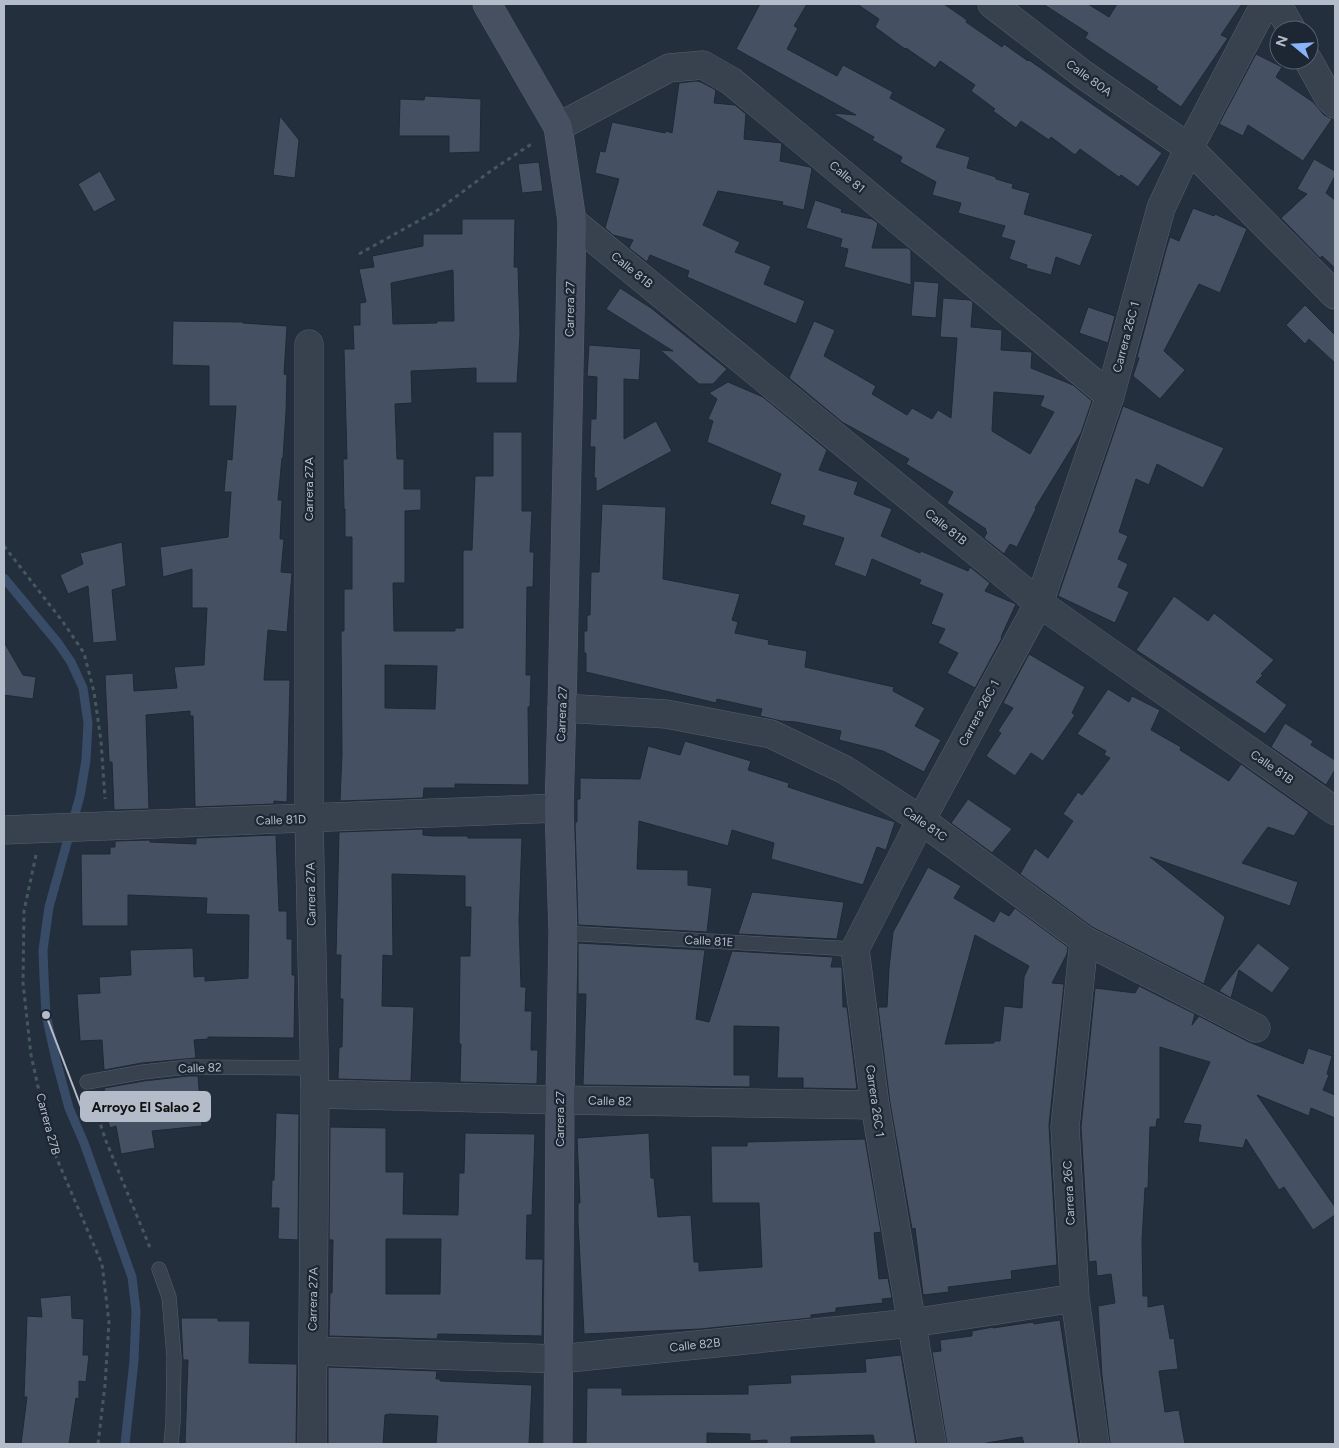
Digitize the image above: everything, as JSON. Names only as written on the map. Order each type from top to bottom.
[{"type":"street","name":"Carrera 27","points":[[487,4],[558,128],[572,221],[562,708],[558,808],[563,933],[558,1444]]},
{"type":"street","name":"Calle 80A","points":[[992,4],[1084,75],[1189,148],[1335,295]]},
{"type":"street","name":"Carrera 26C 1","points":[[932,1444],[875,1105],[855,949],[1039,603],[1110,396],[1161,208],[1189,148],[1265,4]]},
{"type":"street","points":[[1277,4],[1286,20]]},
{"type":"street","name":"Calle 81","points":[[558,128],[669,68],[703,66],[731,81],[1110,396]]},
{"type":"street","points":[[1314,70],[1329,98],[1335,104]]},
{"type":"street","name":"Calle 81B","points":[[572,221],[1039,603],[1335,811]]},
{"type":"street","name":"Carrera 27A","points":[[309,344],[309,819],[315,1081],[312,1444]]},
{"type":"street","name":"Calle 81C","points":[[562,708],[666,714],[772,734],[845,770],[922,820],[1084,940],[1256,1028]]},
{"type":"street","name":"Calle 81D","points":[[4,830],[558,808]]},
{"type":"street","name":"Carrera 26C","points":[[1084,940],[1065,1127],[1075,1298],[1095,1444]]},
{"type":"street","name":"Calle 82","points":[[315,1081],[560,1100],[875,1105]]},
{"type":"street","name":"Calle 82B","points":[[313,1351],[559,1359],[912,1324],[1075,1298]]},
{"type":"lane","name":"Calle 81E","points":[[563,933],[855,949]]},
{"type":"lane","name":"Calle 82","points":[[87,1082],[143,1072],[188,1067],[315,1081]]},
{"type":"lane","points":[[159,1269],[169,1297],[174,1357],[171,1444]]},
{"type":"path","points":[[359,254],[438,210],[492,170],[558,128]]},
{"type":"path","points":[[4,546],[58,615],[84,653],[94,692],[101,740],[95,825]]},
{"type":"path","name":"Carrera 27B","points":[[46,828],[24,911],[23,983],[31,1055],[51,1145],[102,1264],[109,1322],[105,1385],[98,1444]]},
{"type":"path","points":[[87,1082],[106,1141],[159,1269]]},
{"type":"building","points":[[760,4],[807,4],[794,26],[798,28],[787,49],[837,76],[843,65],[893,92],[890,98],[946,129],[936,147],[970,157],[967,168],[996,177],[996,179],[1013,184],[1012,188],[1030,193],[1024,214],[1093,234],[1080,266],[1056,257],[1051,275],[1026,268],[1027,265],[1009,259],[1015,241],[1001,237],[1005,226],[958,213],[961,203],[932,195],[936,182],[900,162],[902,157],[872,140],[874,137],[832,113],[856,115],[736,49]]},
{"type":"building","points":[[857,4],[944,4],[1002,47],[1004,44],[1029,60],[1162,153],[1138,187],[1121,175],[1119,177],[1080,149],[1075,155],[1051,137],[1049,140],[1021,121],[1016,128],[971,91],[975,85],[940,61],[935,68],[905,49],[875,27],[879,19]]},
{"type":"building","points":[[1043,4],[1088,4],[1109,17],[1117,4],[1242,4],[1221,35],[1228,38],[1181,107],[1156,89],[1158,87],[1085,38],[1088,33]]},
{"type":"building","points":[[1256,54],[1269,60],[1269,70],[1280,70],[1276,77],[1313,102],[1324,115],[1332,119],[1303,161],[1248,125],[1243,136],[1219,124]]},
{"type":"building","points":[[696,81],[716,90],[714,103],[735,105],[746,114],[744,139],[782,143],[780,161],[812,169],[804,210],[782,205],[783,202],[718,191],[703,225],[740,242],[735,252],[771,266],[764,284],[805,301],[796,324],[687,277],[689,271],[650,255],[647,262],[629,248],[633,240],[613,235],[605,228],[619,179],[595,173],[600,151],[605,152],[612,122],[672,133],[679,83]]},
{"type":"building","points":[[425,96],[481,99],[480,152],[449,153],[449,136],[399,136],[400,99],[424,100]]},
{"type":"building","points":[[280,116],[299,140],[295,178],[273,175]]},
{"type":"building","points":[[1314,159],[1335,171],[1335,176],[1326,193],[1335,200],[1335,268],[1322,256],[1320,258],[1281,218],[1307,194],[1297,189]]},
{"type":"building","points":[[539,162],[543,191],[522,193],[518,164]]},
{"type":"building","points":[[100,171],[116,200],[94,212],[78,184]]},
{"type":"building","points":[[815,200],[842,209],[841,212],[872,219],[878,223],[872,248],[908,248],[911,251],[911,285],[844,267],[848,249],[840,247],[842,239],[806,228]]},
{"type":"building","points":[[1193,208],[1214,216],[1215,214],[1247,229],[1220,293],[1199,284],[1164,351],[1185,370],[1160,399],[1133,376],[1170,237],[1179,241]]},
{"type":"building","points":[[462,219],[515,219],[514,267],[518,267],[520,334],[517,383],[476,383],[476,368],[411,371],[412,403],[395,404],[397,459],[404,459],[404,489],[421,489],[421,510],[405,511],[405,583],[393,583],[394,631],[455,631],[455,628],[463,628],[463,550],[472,550],[475,476],[493,476],[493,432],[522,432],[522,511],[532,511],[530,552],[534,552],[533,587],[527,587],[526,675],[531,675],[530,707],[528,707],[529,785],[455,784],[455,788],[424,788],[423,798],[340,801],[342,754],[341,631],[344,631],[344,589],[352,589],[352,537],[345,537],[344,509],[343,459],[347,459],[344,349],[354,349],[353,325],[360,325],[360,303],[366,302],[359,269],[374,267],[372,256],[423,246],[423,234],[462,234]],"holes":[[[453,270],[454,321],[393,324],[391,283]],[[385,665],[437,666],[435,709],[385,708]]]},
{"type":"building","points":[[914,281],[939,283],[936,318],[911,316]]},
{"type":"building","points":[[620,288],[651,308],[727,369],[713,384],[699,384],[660,350],[673,351],[606,309]]},
{"type":"building","points":[[943,298],[970,300],[973,302],[971,327],[1002,330],[1001,350],[1032,352],[1031,368],[1073,385],[1092,401],[1081,433],[1035,508],[1017,547],[1010,544],[1004,554],[984,538],[987,532],[985,531],[986,529],[947,503],[953,492],[906,464],[909,459],[842,422],[789,378],[814,321],[835,330],[824,356],[876,386],[872,394],[907,415],[912,408],[932,419],[938,410],[951,418],[957,338],[940,337]],"holes":[[[994,392],[1044,396],[1040,406],[1054,412],[1030,454],[992,431]]]},
{"type":"building","points":[[1305,305],[1335,335],[1335,363],[1309,339],[1305,344],[1286,325]]},
{"type":"building","points":[[1088,307],[1115,316],[1108,343],[1079,333]]},
{"type":"building","points":[[173,321],[243,322],[287,326],[284,374],[287,375],[286,412],[278,500],[282,500],[280,539],[284,539],[281,572],[292,573],[287,632],[268,630],[264,680],[290,680],[287,802],[274,801],[274,804],[195,807],[193,716],[190,716],[190,711],[146,715],[149,809],[114,810],[112,762],[109,762],[105,675],[133,673],[134,691],[177,688],[174,667],[204,665],[207,608],[192,608],[192,569],[163,577],[160,547],[228,537],[231,492],[224,492],[227,459],[232,460],[236,406],[209,406],[209,366],[172,365]]},
{"type":"building","points":[[589,345],[641,349],[639,380],[624,379],[624,439],[656,421],[672,451],[596,492],[596,478],[594,478],[595,447],[590,447],[591,419],[596,419],[597,377],[587,376]]},
{"type":"building","points":[[728,382],[763,397],[827,450],[819,470],[858,482],[854,494],[892,509],[881,536],[968,571],[970,567],[990,583],[985,591],[1016,604],[1002,638],[975,688],[947,673],[958,653],[938,643],[945,629],[931,624],[943,594],[919,584],[921,580],[872,559],[866,577],[834,565],[844,538],[802,525],[805,516],[770,504],[781,474],[707,442],[713,421],[708,419],[717,399],[709,393]]},
{"type":"building","points":[[1123,406],[1224,448],[1203,488],[1157,464],[1149,485],[1136,479],[1119,532],[1128,536],[1118,559],[1128,564],[1118,587],[1129,592],[1115,623],[1058,596]]},
{"type":"building","points":[[602,504],[666,507],[663,579],[740,594],[732,620],[738,622],[735,633],[769,640],[768,644],[807,651],[805,667],[894,687],[893,691],[925,708],[915,726],[941,740],[924,772],[883,751],[839,740],[841,731],[781,721],[760,716],[762,709],[717,699],[716,703],[586,672],[584,631],[587,631],[587,615],[590,615],[591,572],[599,572]]},
{"type":"building","points":[[122,542],[126,586],[112,590],[117,641],[93,643],[88,586],[68,594],[60,575],[83,564],[80,553]]},
{"type":"building","points":[[1174,596],[1208,621],[1214,613],[1274,660],[1256,682],[1287,705],[1265,734],[1136,650]]},
{"type":"building","points":[[4,642],[23,675],[36,677],[33,699],[4,695]]},
{"type":"building","points":[[1029,654],[1085,687],[1072,713],[1075,715],[1043,761],[1031,753],[1015,776],[986,756],[1001,733],[998,731],[1013,708],[1003,703]]},
{"type":"building","points":[[1108,689],[1129,702],[1132,696],[1160,710],[1151,730],[1181,747],[1180,750],[1229,781],[1241,764],[1309,812],[1294,836],[1268,827],[1242,863],[1298,882],[1290,906],[1150,857],[1225,917],[1204,984],[1092,927],[1020,874],[1035,848],[1048,858],[1073,821],[1063,814],[1078,792],[1082,795],[1110,758],[1104,755],[1106,751],[1077,734]]},
{"type":"building","points":[[1285,723],[1313,741],[1311,745],[1335,760],[1335,770],[1326,785],[1271,747]]},
{"type":"building","points":[[685,741],[751,761],[748,770],[789,783],[788,787],[895,822],[886,850],[877,847],[863,885],[771,859],[774,843],[732,830],[728,846],[639,821],[637,869],[688,870],[688,885],[712,888],[707,932],[578,925],[575,822],[577,822],[577,799],[580,799],[580,778],[640,779],[648,746],[680,755]]},
{"type":"building","points":[[968,799],[1012,829],[992,853],[951,823]]},
{"type":"building","points":[[423,829],[423,835],[433,836],[522,838],[519,920],[521,987],[526,987],[525,1011],[532,1011],[531,1050],[538,1050],[537,1084],[460,1082],[460,956],[470,956],[471,907],[465,907],[465,876],[392,874],[393,956],[383,955],[382,1006],[414,1007],[411,1081],[338,1079],[339,1047],[342,1047],[343,999],[340,999],[341,955],[336,955],[339,832]]},
{"type":"building","points":[[276,835],[279,911],[287,911],[287,939],[292,939],[292,975],[295,975],[294,1038],[208,1037],[208,1039],[194,1040],[196,1058],[142,1063],[104,1070],[102,1040],[80,1041],[77,994],[100,993],[99,977],[131,975],[130,950],[193,948],[194,977],[205,976],[205,981],[248,978],[249,915],[206,914],[207,898],[128,895],[128,926],[82,926],[81,854],[110,854],[110,847],[115,847],[115,841],[150,840],[150,842],[196,844],[196,838]]},
{"type":"building","points":[[928,867],[961,886],[954,898],[994,922],[1000,911],[1009,916],[1015,908],[1068,947],[1067,954],[1052,983],[1064,984],[1049,1125],[1057,1265],[1011,1271],[1012,1279],[948,1287],[949,1292],[923,1295],[915,1228],[912,1229],[890,1103],[878,1007],[887,1007],[893,932]],"holes":[[[975,935],[1029,966],[1024,977],[1022,1008],[1004,1006],[1000,1041],[994,1041],[994,1043],[945,1044]]]},
{"type":"building","points":[[752,892],[844,902],[837,939],[738,934]]},
{"type":"building","points":[[578,943],[705,950],[696,1019],[709,1022],[732,951],[833,957],[831,967],[842,967],[843,1007],[847,1007],[857,1089],[803,1088],[803,1078],[777,1078],[779,1027],[734,1026],[734,1075],[750,1075],[750,1087],[583,1085],[586,994],[578,994]]},
{"type":"building","points":[[1258,943],[1290,968],[1272,993],[1239,970],[1231,998],[1219,991]]},
{"type":"building","points":[[1139,986],[1195,1014],[1192,1025],[1199,1016],[1249,1042],[1303,1064],[1308,1048],[1332,1056],[1327,1074],[1329,1075],[1323,1090],[1335,1095],[1335,1118],[1311,1108],[1309,1116],[1257,1095],[1335,1207],[1335,1215],[1313,1230],[1284,1187],[1279,1190],[1246,1139],[1243,1148],[1198,1142],[1201,1125],[1183,1123],[1210,1062],[1160,1047],[1160,1119],[1157,1119],[1156,1127],[1150,1127],[1148,1188],[1145,1188],[1142,1240],[1143,1296],[1148,1296],[1148,1307],[1164,1304],[1170,1339],[1174,1338],[1178,1369],[1159,1371],[1165,1412],[1179,1410],[1185,1444],[1110,1444],[1102,1376],[1098,1306],[1115,1303],[1111,1274],[1097,1276],[1096,1261],[1089,1262],[1081,1127],[1095,988],[1135,993]]},
{"type":"building","points":[[198,1076],[202,1126],[152,1131],[155,1148],[121,1154],[116,1126],[110,1128],[99,1092],[105,1090],[104,1088]]},
{"type":"building","points":[[276,1113],[299,1114],[298,1240],[278,1239],[279,1208],[271,1208],[272,1180],[274,1180]]},
{"type":"building","points":[[330,1127],[386,1128],[386,1172],[404,1172],[403,1214],[458,1215],[459,1173],[464,1173],[465,1133],[535,1134],[532,1215],[527,1215],[526,1259],[543,1259],[542,1336],[438,1334],[437,1339],[329,1336],[333,1240],[329,1240]],"holes":[[[386,1239],[441,1239],[440,1294],[386,1294]]]},
{"type":"building","points":[[649,1133],[651,1178],[654,1178],[658,1217],[691,1215],[694,1262],[699,1262],[699,1271],[762,1267],[759,1203],[712,1203],[711,1146],[747,1146],[747,1142],[865,1139],[881,1232],[874,1233],[879,1279],[888,1278],[892,1298],[882,1299],[883,1303],[836,1308],[836,1312],[811,1315],[811,1318],[700,1329],[584,1334],[578,1222],[578,1203],[580,1203],[577,1138]]},
{"type":"building","points":[[71,1295],[72,1318],[84,1319],[83,1355],[89,1355],[86,1382],[79,1381],[79,1399],[76,1398],[69,1444],[21,1444],[27,1397],[24,1397],[27,1316],[42,1317],[40,1298]]},
{"type":"building","points":[[181,1318],[218,1318],[218,1321],[250,1321],[249,1363],[297,1364],[296,1444],[185,1444],[188,1360],[183,1360]]},
{"type":"building","points":[[1060,1320],[1079,1444],[1024,1444],[1022,1437],[981,1444],[947,1444],[932,1352],[941,1351],[940,1340],[972,1336],[972,1331],[993,1327]]},
{"type":"building","points":[[901,1355],[916,1444],[875,1444],[873,1435],[791,1437],[791,1444],[767,1444],[767,1440],[750,1441],[750,1434],[707,1433],[707,1444],[586,1444],[587,1388],[622,1388],[622,1395],[748,1394],[748,1385],[791,1383],[790,1375],[866,1372],[865,1359]]},
{"type":"building","points":[[328,1367],[437,1371],[436,1379],[440,1379],[440,1381],[532,1385],[529,1444],[436,1444],[438,1416],[389,1414],[385,1415],[383,1444],[328,1444]]},
{"type":"waterway","points":[[4,578],[58,643],[71,662],[83,688],[88,723],[86,760],[80,796],[49,907],[43,950],[44,977],[46,1015],[69,1108],[84,1143],[132,1277],[136,1311],[134,1361],[125,1444]]},
{"type":"place","name":"Arroyo El Salao 2","points":[[46,1015]]}]
